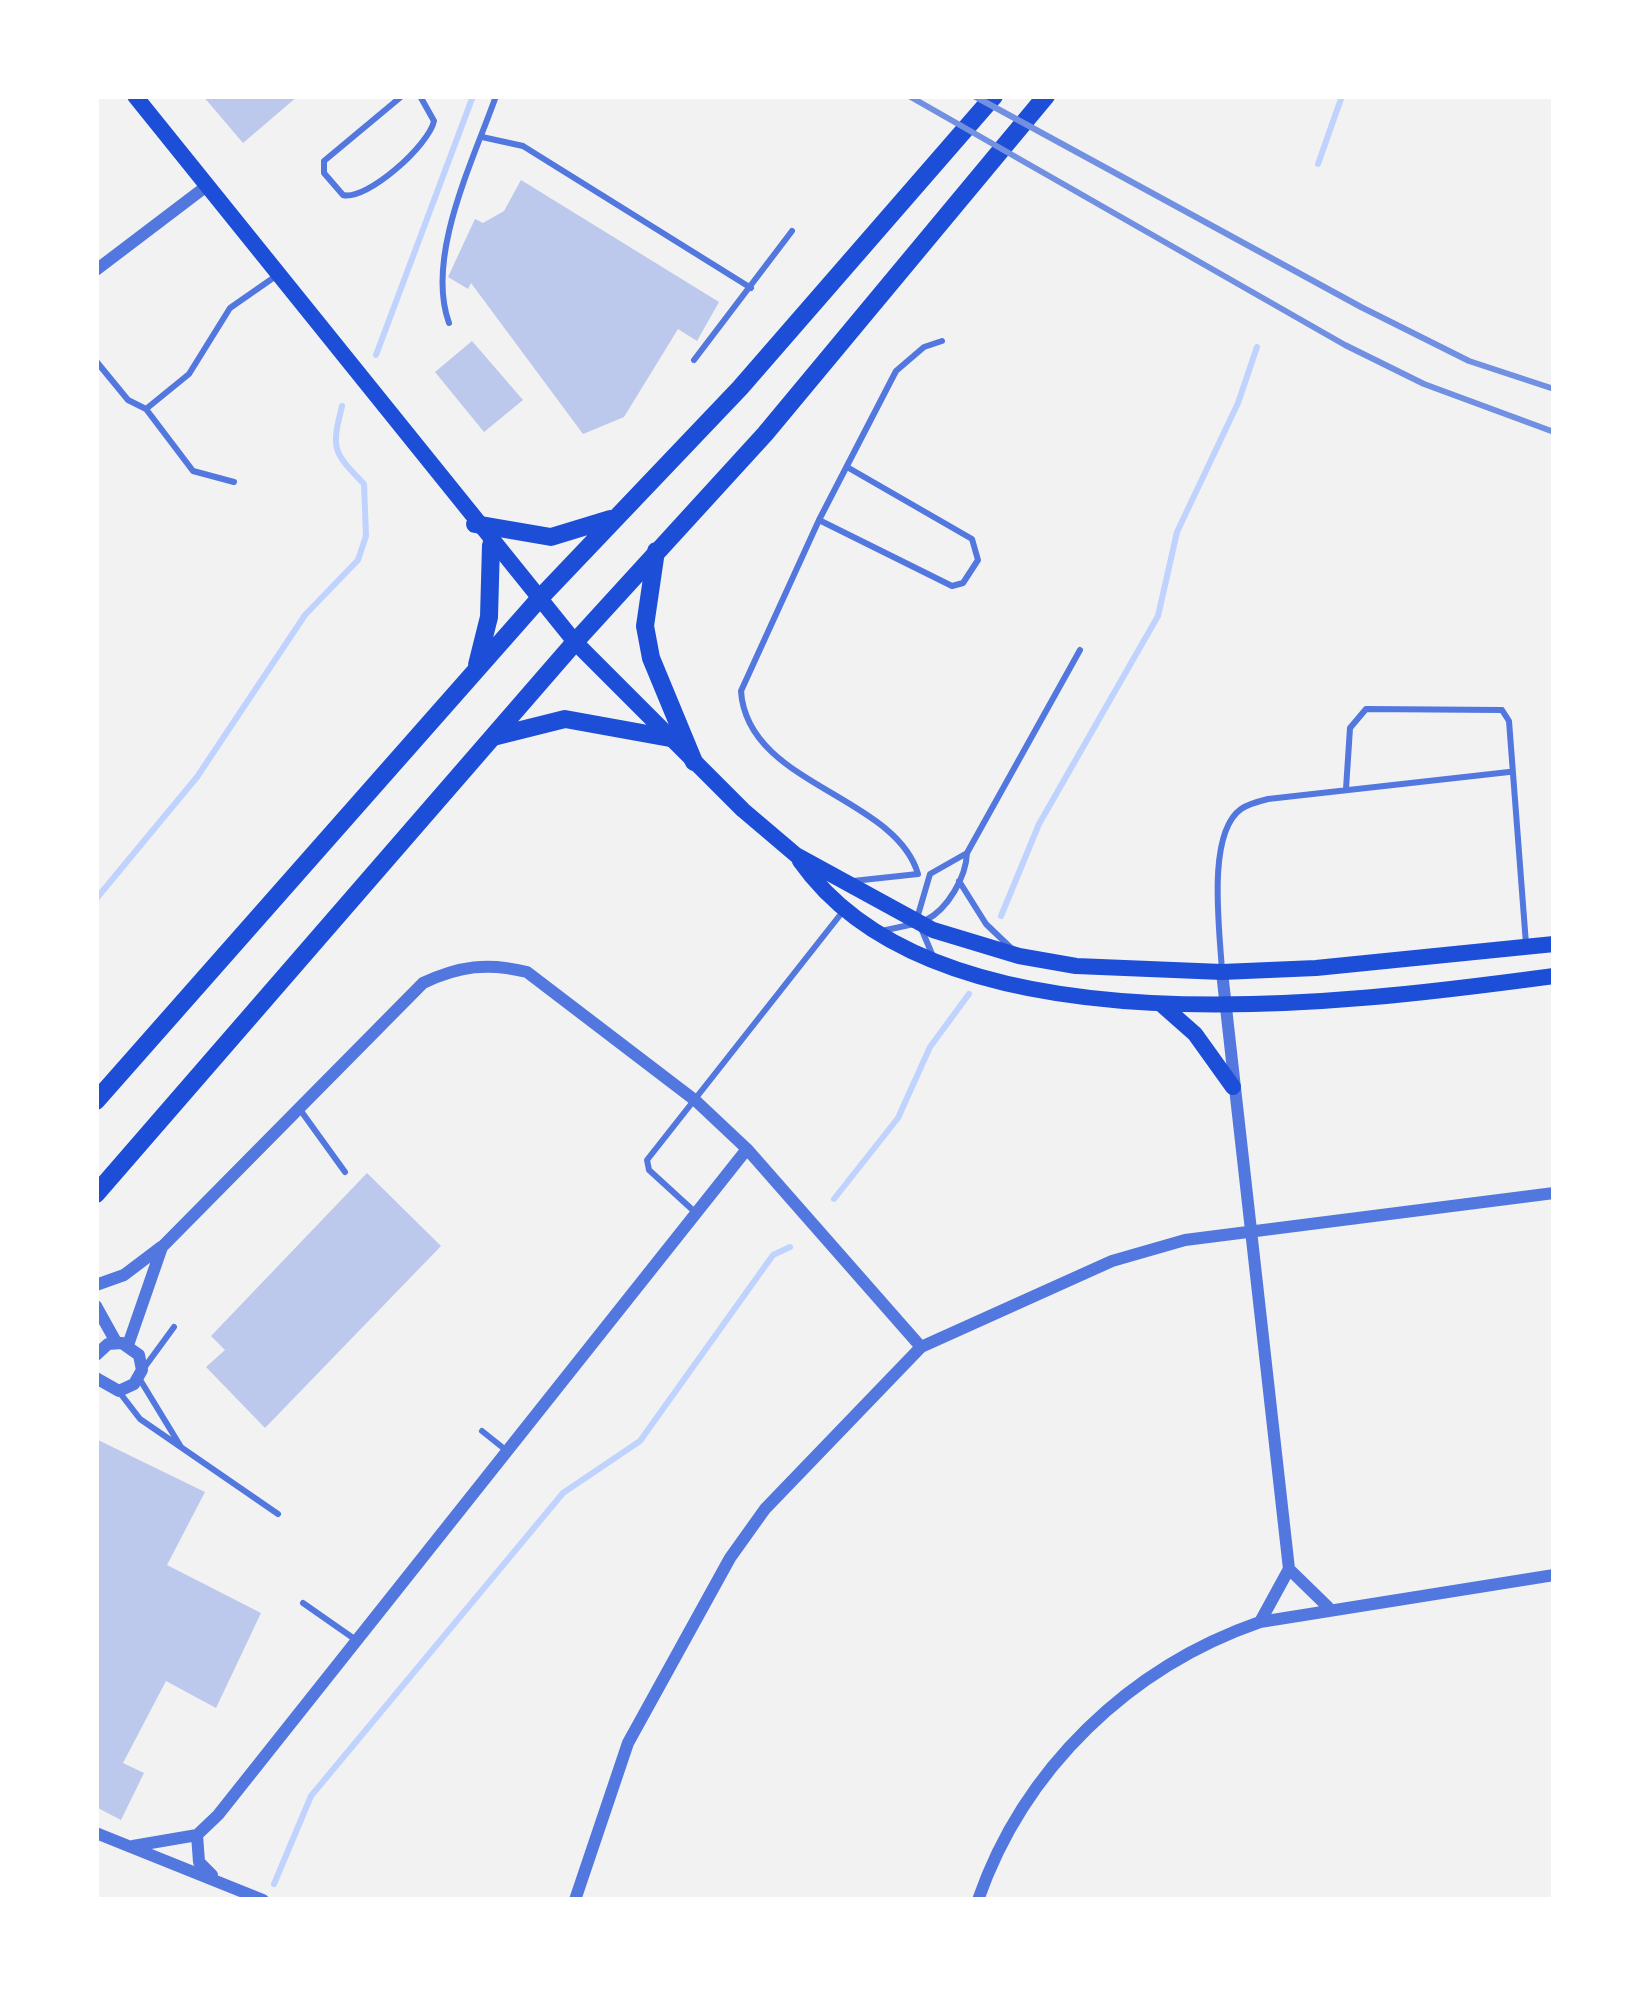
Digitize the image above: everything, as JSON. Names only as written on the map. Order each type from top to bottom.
[{"type":"main road","points":[[135,96],[491,545],[575,642],[694,762],[796,855],[822,891],[878,932],[933,958],[1071,996],[1161,1004],[1225,1004],[1554,976]]},
{"type":"main road","points":[[96,1101],[539,599],[740,388],[994,96]]},
{"type":"main road","points":[[96,1194],[575,642],[765,434],[1046,96]]},
{"type":"main road","points":[[475,524],[551,537],[617,516]]},
{"type":"main road","points":[[476,670],[489,617],[491,545]]},
{"type":"main road","points":[[656,550],[645,626],[651,658],[694,762]]},
{"type":"main road","points":[[491,738],[565,719],[670,738]]},
{"type":"main road","points":[[796,855],[919,923],[1019,956],[1076,966],[1222,972],[1554,944]]},
{"type":"main road","points":[[1161,1004],[1195,1034],[1232,1088]]},
{"type":"street","points":[[96,270],[208,185]]},
{"type":"street","points":[[96,1285],[124,1275],[162,1246],[423,983],[452,969],[497,964],[527,972],[695,1101],[747,1149],[920,1347]]},
{"type":"street","points":[[1222,972],[1289,1569],[1260,1622]]},
{"type":"street","points":[[133,1846],[197,1835],[747,1149]]},
{"type":"street","points":[[575,1900],[628,1744],[730,1558],[765,1509],[920,1347],[1112,1261],[1252,1228],[1554,1193]]},
{"type":"street","points":[[96,1355],[122,1344],[135,1326],[162,1246]]},
{"type":"street","points":[[96,1306],[122,1344],[139,1355],[141,1374],[119,1391],[96,1378]]},
{"type":"street","points":[[1289,1569],[1328,1607]]},
{"type":"street","points":[[978,1900],[1030,1798],[1072,1742],[1119,1696],[1215,1637],[1328,1607],[1554,1575]]},
{"type":"street","points":[[96,1833],[263,1900]]},
{"type":"street","points":[[197,1835],[199,1862],[228,1886]]},
{"type":"lane","points":[[402,96],[324,161],[324,172],[343,195],[364,194],[429,135],[433,115],[420,96]]},
{"type":"lane","points":[[449,323],[442,304],[441,263],[496,96]]},
{"type":"lane","points":[[482,137],[523,146],[751,289]]},
{"type":"lane","points":[[694,360],[792,231]]},
{"type":"lane","points":[[146,410],[188,374],[230,308],[278,274]]},
{"type":"lane","points":[[918,874],[902,839],[832,798],[780,757],[742,711],[747,672],[896,371],[924,347],[943,341]]},
{"type":"lane","points":[[96,362],[128,400],[146,410],[194,471],[234,482]]},
{"type":"lane","points":[[819,520],[952,586],[963,583],[978,560],[972,539],[846,466]]},
{"type":"lane","points":[[878,932],[919,923],[943,908],[967,853],[1080,650]]},
{"type":"lane","points":[[1346,789],[1350,728],[1366,709],[1502,710],[1509,721],[1509,772],[1526,948]]},
{"type":"lane","points":[[1222,972],[1218,866],[1230,821],[1242,808],[1268,799],[1509,772]]},
{"type":"lane","points":[[850,881],[930,874],[967,853]]},
{"type":"lane","points":[[930,874],[917,906],[933,958]]},
{"type":"lane","points":[[959,880],[986,925],[1019,956]]},
{"type":"lane","points":[[696,1213],[646,1166],[844,910]]},
{"type":"lane","points":[[299,1108],[345,1172]]},
{"type":"lane","points":[[174,1328],[141,1374],[183,1450]]},
{"type":"lane","points":[[119,1391],[130,1411],[278,1514]]},
{"type":"lane","points":[[482,1432],[507,1451]]},
{"type":"lane","points":[[303,1603],[356,1640]]},
{"type":"building","points":[[203,96],[298,96],[243,143]]},
{"type":"building","points":[[521,180],[719,302],[697,341],[678,329],[624,417],[583,434],[471,283],[468,289],[448,277],[475,219],[483,223],[504,211]]},
{"type":"building","points":[[472,341],[523,400],[484,432],[435,372]]},
{"type":"building","points":[[367,1173],[441,1246],[265,1428],[206,1367],[225,1350],[211,1336]]},
{"type":"building","points":[[96,1439],[205,1492],[167,1565],[261,1613],[216,1708],[166,1681],[123,1763],[144,1773],[121,1820],[96,1807]]},
{"type":"waterway","points":[[376,355],[473,96]]},
{"type":"waterway","points":[[1318,164],[1342,96]]},
{"type":"waterway","points":[[1001,916],[1039,824],[1158,616],[1177,532],[1238,403],[1257,347]]},
{"type":"waterway","points":[[96,899],[197,777],[305,615],[358,560],[366,536],[364,484],[337,450],[342,406]]},
{"type":"waterway","points":[[834,1199],[898,1118],[930,1047],[969,994]]},
{"type":"waterway","points":[[274,1884],[311,1796],[563,1493],[640,1441],[773,1255],[790,1247]]},
{"type":"railway","points":[[909,96],[1345,345],[1424,384],[1554,432]]},
{"type":"railway","points":[[974,96],[1361,307],[1469,361],[1554,389]]}]
